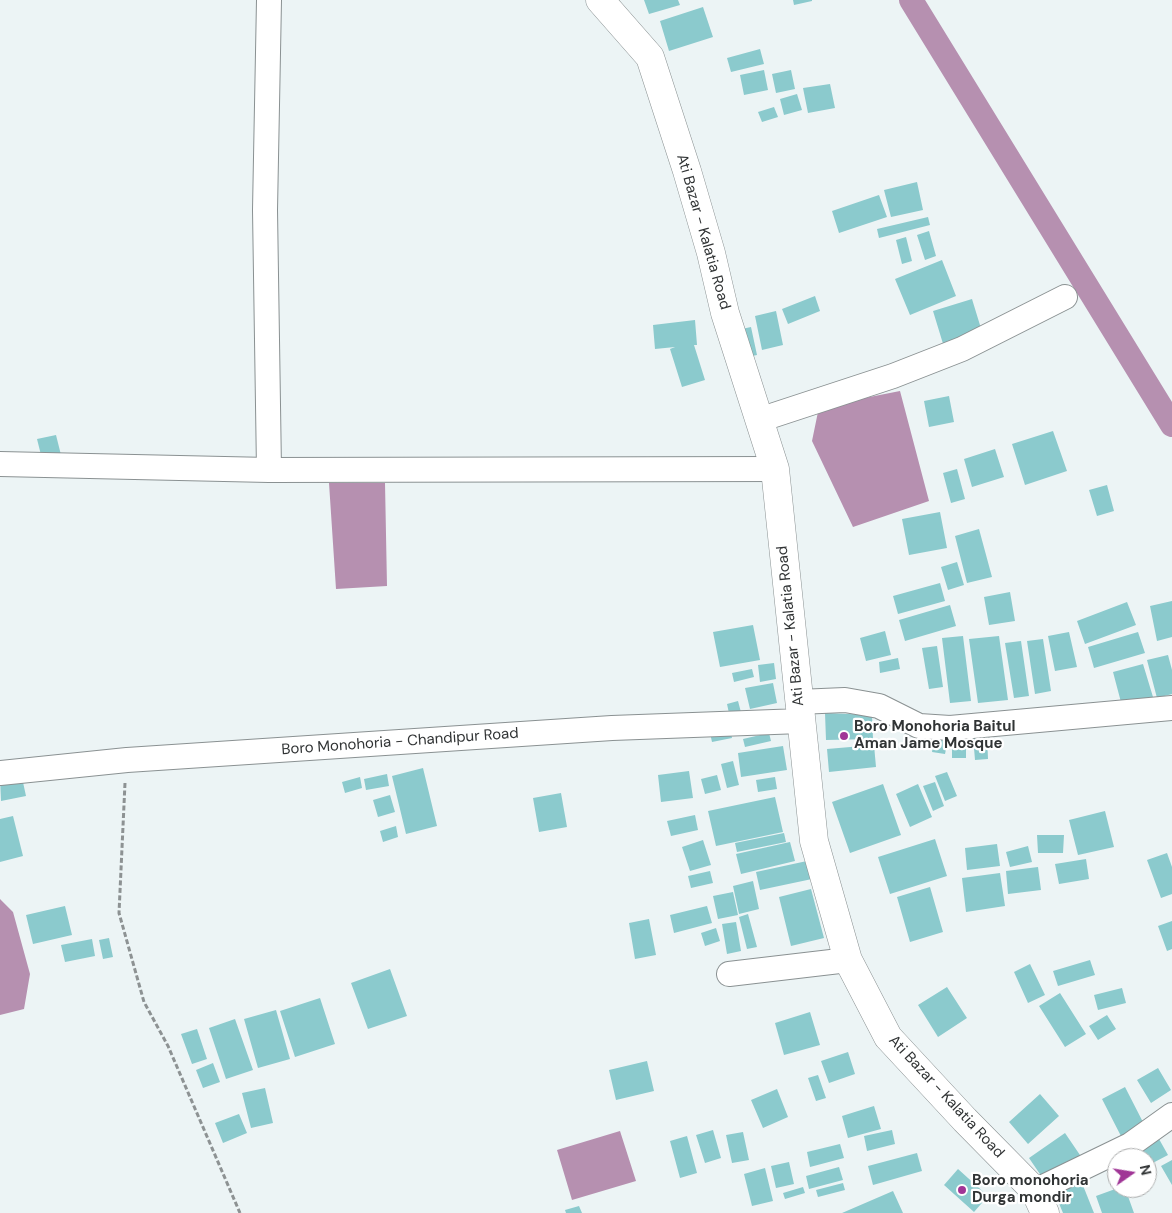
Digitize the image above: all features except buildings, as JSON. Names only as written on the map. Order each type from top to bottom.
[{"type":"main road","name":"Ati Bazar - Kalatia Road","points":[[600,0],[650,57],[690,180],[725,313],[775,470],[814,841],[848,960],[888,1037],[1040,1202]]},
{"type":"street","points":[[269,0],[266,210],[269,470]]},
{"type":"street","points":[[759,420],[893,376],[962,349],[1065,297]]},
{"type":"street","points":[[0,464],[269,470],[775,470]]},
{"type":"street","name":"Boro Monohoria - Chandipur Road","points":[[0,772],[127,760],[612,728],[799,711],[845,700],[879,706],[919,726],[950,728],[1172,708]]},
{"type":"street","points":[[729,974],[848,960]]},
{"type":"street","points":[[1040,1202],[1130,1145],[1172,1115]]},
{"type":"path","points":[[127,760],[119,913],[144,1002],[168,1046],[240,1213]]},
{"type":"shaded area","points":[[900,391],[929,501],[853,527],[812,441],[819,407]]},
{"type":"shaded area","points":[[329,483],[385,483],[387,586],[336,589]]},
{"type":"shaded area","points":[[0,899],[13,912],[30,974],[24,1009],[0,1015]]},
{"type":"shaded area","points":[[620,1131],[636,1181],[572,1200],[557,1150]]},
{"type":"waterway","points":[[911,0],[1172,425]]},
{"type":"place","name":"Boro Monohoria Baitul Aman Jame Mosque","points":[[844,736]]},
{"type":"place","name":"Boro monohoria Durga mondir","points":[[962,1190]]}]
